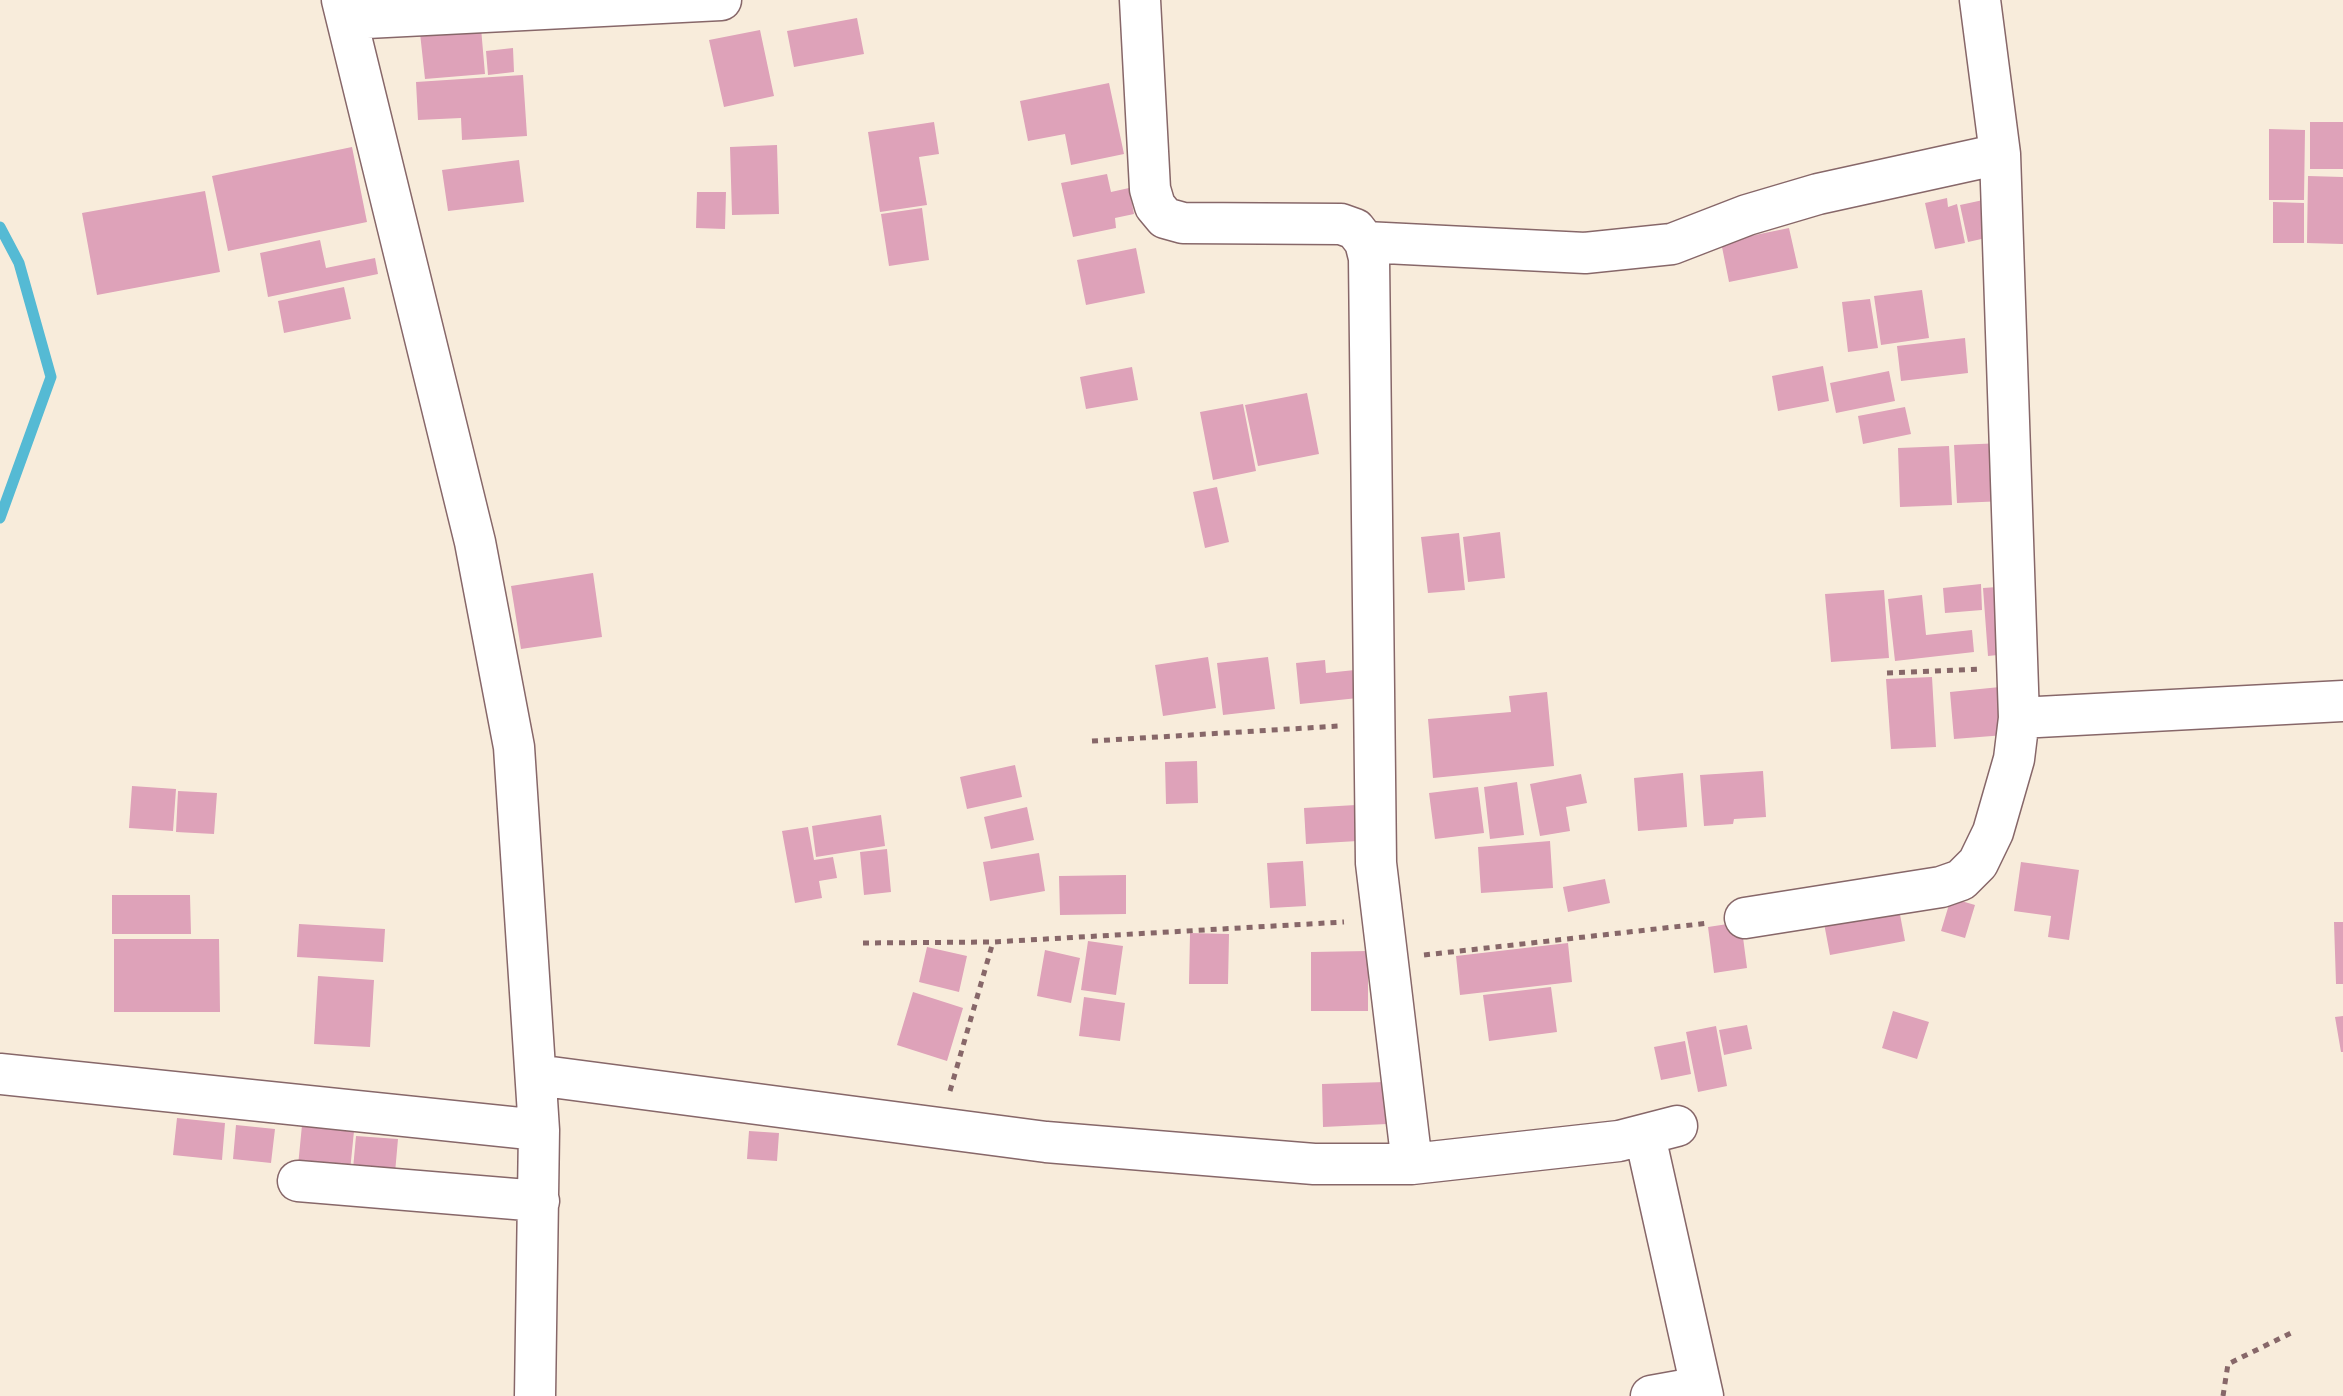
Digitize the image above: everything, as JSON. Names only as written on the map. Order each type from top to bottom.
[{"type":"street","points":[[535,1396],[539,1130],[514,747],[475,542],[345,9],[721,0]]},
{"type":"street","points":[[1140,0],[1150,189],[1155,206],[1165,218],[1183,223],[1341,224],[1355,229],[1365,242],[1369,258],[1376,863],[1412,1164]]},
{"type":"street","points":[[1745,918],[1941,887],[1961,880],[1978,863],[1993,832],[2014,759],[2019,718],[2019,667],[2000,154],[1980,0]]},
{"type":"street","points":[[1365,242],[1585,253],[1672,244],[1747,215],[1818,194],[2000,154]]},
{"type":"street","points":[[2019,718],[2343,701]]},
{"type":"street","points":[[0,1074],[131,1091],[539,1130]]},
{"type":"street","points":[[536,1075],[1046,1142],[1314,1164],[1412,1164],[1661,1131],[1702,1391],[1651,1396]]},
{"type":"street","points":[[298,1181],[539,1201]]},
{"type":"path","points":[[1887,673],[2019,667]]},
{"type":"path","points":[[1092,741],[1374,724]]},
{"type":"path","points":[[1386,959],[1745,918]]},
{"type":"path","points":[[863,943],[993,942],[1381,920]]},
{"type":"path","points":[[940,1127],[993,942]]},
{"type":"path","points":[[2223,1396],[2228,1364],[2291,1333]]},
{"type":"building","points":[[857,18],[864,54],[794,67],[787,31]]},
{"type":"building","points":[[481,28],[485,74],[425,79],[420,33]]},
{"type":"building","points":[[760,30],[774,96],[724,107],[709,40]]},
{"type":"building","points":[[513,48],[514,72],[488,75],[486,51]]},
{"type":"building","points":[[523,75],[527,136],[462,140],[461,118],[418,120],[416,82]]},
{"type":"building","points":[[1109,83],[1124,154],[1071,165],[1065,134],[1028,141],[1020,101]]},
{"type":"building","points":[[934,122],[939,154],[919,157],[927,205],[880,212],[868,132]]},
{"type":"building","points":[[2310,122],[2343,122],[2343,169],[2310,169]]},
{"type":"building","points":[[2269,129],[2305,130],[2304,200],[2269,200]]},
{"type":"building","points":[[777,145],[779,214],[732,215],[730,147]]},
{"type":"building","points":[[352,147],[367,222],[228,251],[212,176]]},
{"type":"building","points":[[519,160],[524,202],[448,211],[442,170]]},
{"type":"building","points":[[1107,174],[1111,192],[1129,188],[1134,214],[1115,218],[1116,228],[1073,237],[1061,183]]},
{"type":"building","points":[[2308,176],[2343,177],[2343,244],[2307,243]]},
{"type":"building","points":[[205,191],[220,272],[97,295],[82,213]]},
{"type":"building","points":[[697,192],[726,192],[725,229],[696,228]]},
{"type":"building","points":[[1997,197],[2004,234],[1968,242],[1960,205]]},
{"type":"building","points":[[1947,198],[1948,207],[1957,204],[1965,243],[1935,249],[1925,203]]},
{"type":"building","points":[[2273,202],[2304,203],[2304,243],[2273,243]]},
{"type":"building","points":[[922,208],[929,260],[889,266],[881,214]]},
{"type":"building","points":[[1789,228],[1798,268],[1729,282],[1721,242]]},
{"type":"building","points":[[320,240],[326,268],[375,258],[378,274],[268,297],[260,253]]},
{"type":"building","points":[[1136,248],[1145,293],[1086,305],[1077,260]]},
{"type":"building","points":[[344,287],[351,319],[284,333],[278,301]]},
{"type":"building","points":[[1922,290],[1929,338],[1881,345],[1874,296]]},
{"type":"building","points":[[1870,299],[1878,348],[1848,352],[1842,302]]},
{"type":"building","points":[[1965,338],[1968,373],[1901,381],[1897,346]]},
{"type":"building","points":[[1823,366],[1829,401],[1778,411],[1772,376]]},
{"type":"building","points":[[1132,367],[1138,400],[1086,409],[1080,377]]},
{"type":"building","points":[[1889,371],[1895,401],[1836,413],[1830,383]]},
{"type":"building","points":[[1307,393],[1319,454],[1258,466],[1245,405]]},
{"type":"building","points":[[1243,404],[1256,471],[1213,480],[1200,412]]},
{"type":"building","points":[[1905,407],[1911,434],[1863,444],[1858,416]]},
{"type":"building","points":[[2004,443],[2006,501],[1957,503],[1954,445]]},
{"type":"building","points":[[1949,446],[1952,505],[1900,507],[1898,448]]},
{"type":"building","points":[[1217,487],[1229,542],[1205,548],[1193,492]]},
{"type":"building","points":[[1500,532],[1505,578],[1468,582],[1463,537]]},
{"type":"building","points":[[1459,533],[1465,590],[1428,593],[1421,537]]},
{"type":"building","points":[[593,573],[602,637],[521,649],[511,586]]},
{"type":"building","points":[[1981,584],[1982,610],[1945,613],[1943,588]]},
{"type":"building","points":[[2012,586],[2017,653],[1988,656],[1983,588]]},
{"type":"building","points":[[1884,590],[1889,658],[1831,662],[1825,594]]},
{"type":"building","points":[[1922,595],[1926,635],[1972,630],[1974,652],[1895,661],[1888,599]]},
{"type":"building","points":[[1208,657],[1216,708],[1163,716],[1155,665]]},
{"type":"building","points":[[1268,657],[1275,709],[1223,715],[1217,663]]},
{"type":"building","points":[[1325,660],[1326,673],[1355,670],[1358,698],[1300,704],[1296,663]]},
{"type":"building","points":[[1932,677],[1936,747],[1891,749],[1886,679]]},
{"type":"building","points":[[2000,687],[2005,735],[1954,739],[1950,692]]},
{"type":"building","points":[[1547,692],[1554,766],[1433,778],[1428,719],[1511,712],[1509,696]]},
{"type":"building","points":[[1197,761],[1198,803],[1166,804],[1165,762]]},
{"type":"building","points":[[1015,765],[1022,797],[967,809],[960,777]]},
{"type":"building","points":[[1763,771],[1766,817],[1734,819],[1733,824],[1704,826],[1700,775]]},
{"type":"building","points":[[1683,773],[1687,827],[1638,831],[1634,778]]},
{"type":"building","points":[[1581,774],[1587,803],[1566,807],[1570,831],[1540,836],[1530,784]]},
{"type":"building","points":[[1517,782],[1524,835],[1490,839],[1484,787]]},
{"type":"building","points":[[132,786],[176,789],[173,831],[129,828]]},
{"type":"building","points":[[1478,787],[1484,833],[1435,839],[1429,793]]},
{"type":"building","points":[[178,791],[217,793],[214,834],[176,832]]},
{"type":"building","points":[[1356,805],[1358,841],[1306,844],[1304,808]]},
{"type":"building","points":[[1027,807],[1034,840],[991,849],[984,817]]},
{"type":"building","points":[[881,815],[885,846],[816,857],[812,826]]},
{"type":"building","points":[[808,827],[814,860],[833,857],[837,878],[819,881],[822,898],[795,903],[782,831]]},
{"type":"building","points":[[1550,841],[1553,888],[1481,893],[1478,847]]},
{"type":"building","points":[[887,849],[891,892],[864,895],[860,852]]},
{"type":"building","points":[[1039,853],[1045,891],[990,901],[983,862]]},
{"type":"building","points":[[1303,861],[1306,906],[1270,908],[1267,863]]},
{"type":"building","points":[[2021,862],[2079,870],[2069,940],[2048,937],[2051,916],[2014,911]]},
{"type":"building","points":[[1126,875],[1126,914],[1060,915],[1059,876]]},
{"type":"building","points":[[1605,879],[1610,903],[1568,912],[1563,887]]},
{"type":"building","points":[[112,895],[190,895],[191,934],[112,934]]},
{"type":"building","points":[[1951,898],[1975,905],[1965,938],[1941,931]]},
{"type":"building","points":[[1898,904],[1905,941],[1830,955],[1823,918]]},
{"type":"building","points":[[1741,922],[1747,968],[1714,973],[1708,927]]},
{"type":"building","points":[[2334,922],[2343,922],[2343,984],[2336,984]]},
{"type":"building","points":[[299,924],[385,929],[383,962],[297,957]]},
{"type":"building","points":[[1190,933],[1229,934],[1228,984],[1189,984]]},
{"type":"building","points":[[114,939],[219,939],[220,1012],[114,1012]]},
{"type":"building","points":[[1088,941],[1123,946],[1116,995],[1081,990]]},
{"type":"building","points":[[1568,943],[1572,982],[1460,995],[1456,956]]},
{"type":"building","points":[[927,947],[967,956],[959,992],[919,982]]},
{"type":"building","points":[[1045,950],[1080,958],[1071,1003],[1037,996]]},
{"type":"building","points":[[1368,951],[1368,1011],[1311,1011],[1311,952]]},
{"type":"building","points":[[318,976],[374,980],[370,1047],[314,1044]]},
{"type":"building","points":[[1551,987],[1557,1032],[1489,1041],[1483,995]]},
{"type":"building","points":[[913,992],[963,1008],[947,1061],[897,1045]]},
{"type":"building","points":[[1084,997],[1125,1003],[1120,1041],[1079,1036]]},
{"type":"building","points":[[1893,1011],[1929,1022],[1917,1059],[1882,1048]]},
{"type":"building","points":[[2343,1016],[2343,1052],[2341,1052],[2335,1017]]},
{"type":"building","points":[[1747,1025],[1752,1049],[1724,1055],[1719,1030]]},
{"type":"building","points":[[1716,1026],[1727,1086],[1698,1092],[1686,1032]]},
{"type":"building","points":[[1685,1041],[1691,1074],[1661,1080],[1654,1047]]},
{"type":"building","points":[[1385,1082],[1387,1124],[1323,1127],[1322,1084]]},
{"type":"building","points":[[177,1118],[225,1123],[222,1160],[173,1155]]},
{"type":"building","points":[[236,1125],[275,1129],[271,1163],[233,1159]]},
{"type":"building","points":[[302,1125],[354,1131],[350,1171],[298,1166]]},
{"type":"building","points":[[749,1131],[779,1133],[777,1161],[747,1159]]},
{"type":"building","points":[[356,1136],[398,1139],[395,1173],[353,1169]]},
{"type":"waterway","points":[[0,227],[19,263],[51,377],[0,518]]}]
